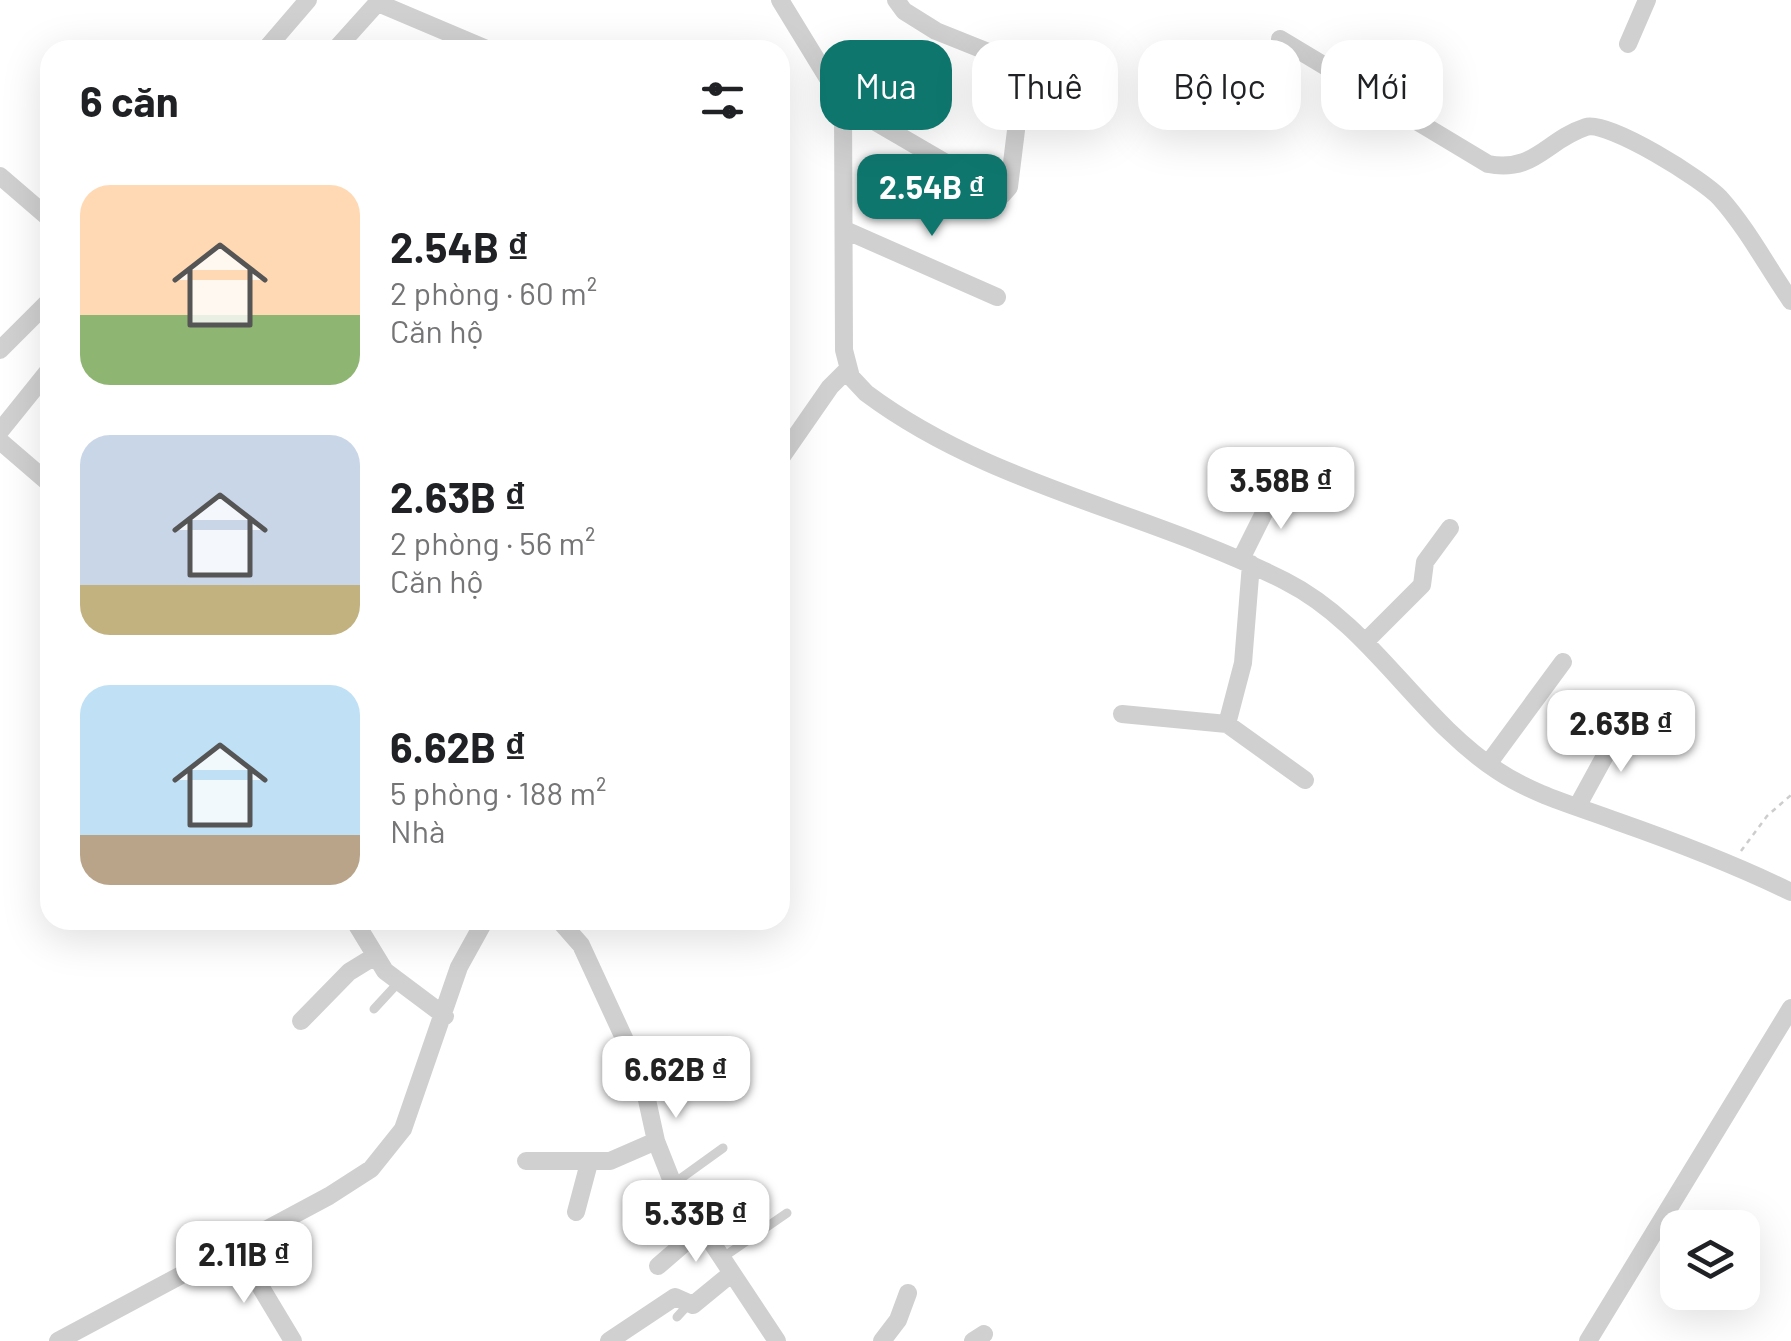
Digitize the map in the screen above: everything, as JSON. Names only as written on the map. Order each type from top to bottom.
[{"type":"street","points":[[274,40],[308,0]]},
{"type":"street","points":[[780,0],[820,65]]},
{"type":"street","points":[[889,130],[989,195],[1002,195],[1009,187],[1019,106],[998,84],[994,58],[983,47],[917,20],[896,0]]},
{"type":"street","points":[[1628,44],[1647,0]]},
{"type":"street","points":[[344,40],[379,1],[467,40]]},
{"type":"street","points":[[1280,38],[1488,164],[1514,168],[1583,128],[1610,129],[1690,174],[1720,197],[1791,301]]},
{"type":"street","points":[[843,130],[848,370],[866,393],[982,463],[1168,528],[1246,562],[1328,607],[1366,641],[1448,730],[1488,764],[1523,786],[1732,864],[1791,892]]},
{"type":"street","points":[[0,176],[40,211]]},
{"type":"street","points":[[845,230],[998,297]]},
{"type":"street","points":[[0,350],[40,310]]},
{"type":"street","points":[[790,444],[830,387],[848,370]]},
{"type":"street","points":[[0,430],[40,381]]},
{"type":"street","points":[[0,441],[40,475]]},
{"type":"street","points":[[1227,724],[1243,662],[1246,562],[1279,483]]},
{"type":"street","points":[[1366,641],[1422,586],[1424,562],[1450,528]]},
{"type":"street","points":[[1488,764],[1563,662]]},
{"type":"street","points":[[1122,714],[1227,724],[1305,780]]},
{"type":"street","points":[[1577,807],[1624,721]]},
{"type":"street","points":[[359,930],[398,983],[444,1016]]},
{"type":"street","points":[[58,1341],[330,1196],[390,1151],[403,1129],[460,967],[480,930]]},
{"type":"street","points":[[568,930],[581,944],[642,1077],[656,1141],[673,1184],[777,1341]]},
{"type":"street","points":[[301,1020],[349,972],[375,956]]},
{"type":"street","points":[[1588,1341],[1791,1008]]},
{"type":"street","points":[[526,1160],[610,1162],[656,1141]]},
{"type":"street","points":[[576,1212],[590,1163]]},
{"type":"street","points":[[658,1266],[702,1228]]},
{"type":"street","points":[[236,1246],[292,1341]]},
{"type":"street","points":[[609,1340],[676,1297],[682,1311],[727,1266]]},
{"type":"street","points":[[886,1340],[908,1292]]},
{"type":"lane","points":[[374,1010],[398,983]]},
{"type":"lane","points":[[673,1184],[723,1148]]},
{"type":"lane","points":[[727,1266],[787,1213]]},
{"type":"path","points":[[1732,864],[1767,816],[1791,795]]}]
